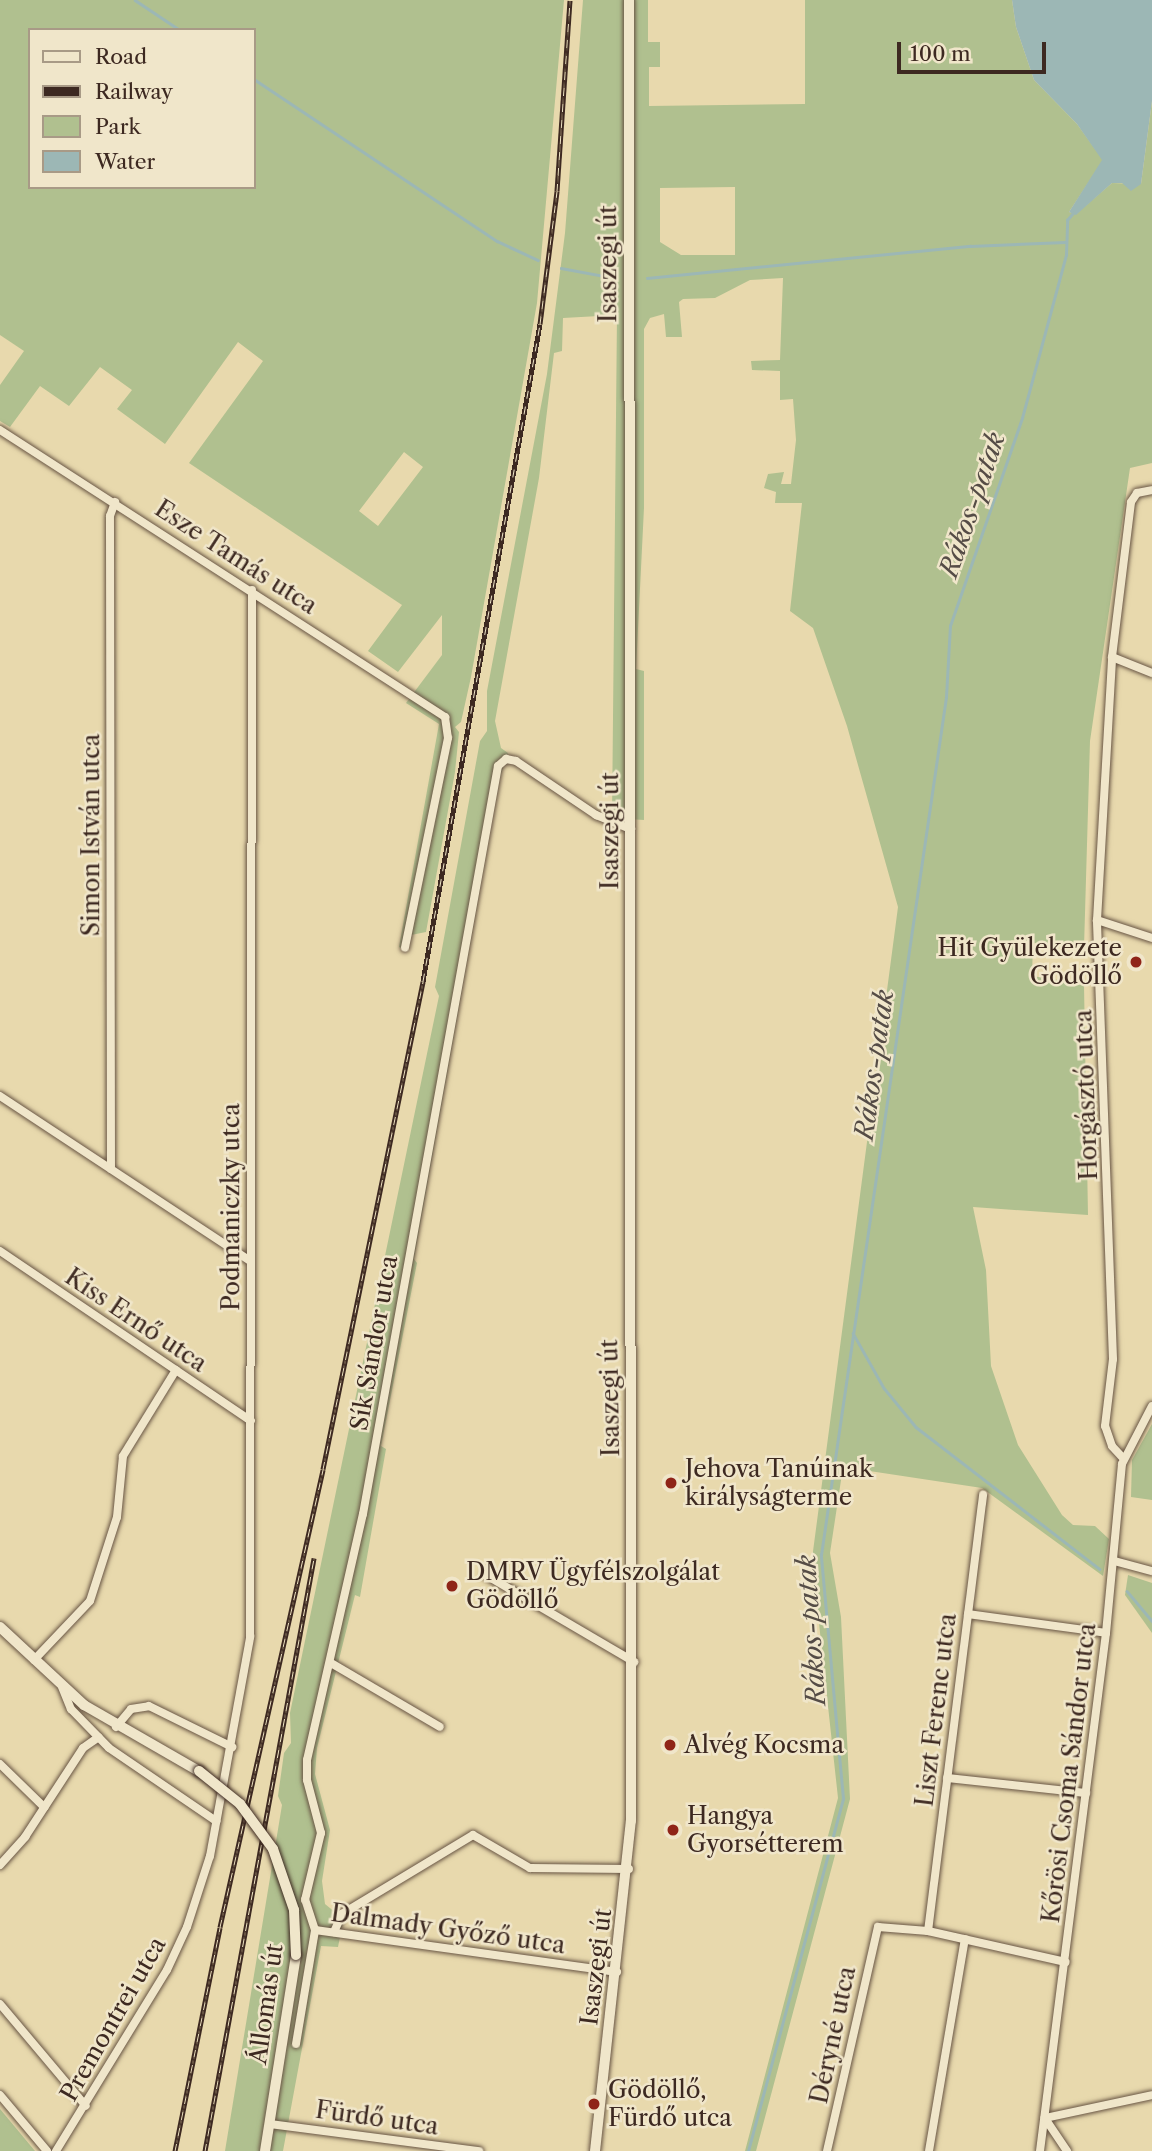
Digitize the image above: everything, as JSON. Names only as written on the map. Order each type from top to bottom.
[{"type":"main road","name":"Isaszegi út","points":[[595,2151],[629,1869],[634,1662],[629,0]]},
{"type":"main road","name":"Állomás út","points":[[0,1627],[62,1687],[116,1727],[199,1771],[246,1811],[273,1849],[294,1910],[296,1955],[265,2151]]},
{"type":"street","name":"Esze Tamás utca","points":[[0,430],[252,590],[447,722],[448,738],[405,948]]},
{"type":"street","name":"Horgásztó utca","points":[[1124,1458],[1112,1446],[1105,1426],[1113,1346],[1097,920],[1112,657],[1131,502],[1137,492],[1152,490]]},
{"type":"street","name":"Simon István utca","points":[[111,1169],[110,516],[115,502]]},
{"type":"street","name":"Podmaniczky utca","points":[[216,1821],[232,1747],[251,1620],[252,590]]},
{"type":"street","points":[[1112,657],[1152,673]]},
{"type":"street","name":"Sík Sándor utca","points":[[315,1930],[305,1900],[321,1833],[306,1772],[331,1663],[396,1336],[496,769],[504,760],[516,761],[596,815],[631,829]]},
{"type":"street","points":[[1097,920],[1152,937]]},
{"type":"street","points":[[0,1096],[250,1261]]},
{"type":"street","name":"Kiss Ernő utca","points":[[0,1251],[251,1421]]},
{"type":"street","points":[[34,1660],[90,1601],[117,1517],[123,1455],[176,1370]]},
{"type":"street","name":"Kőrösi Csoma Sándor utca","points":[[1040,2151],[1106,1633],[1124,1458],[1152,1406]]},
{"type":"street","name":"Liszt Ferenc utca","points":[[928,1931],[983,1494]]},
{"type":"street","points":[[1114,1561],[1152,1571]]},
{"type":"street","points":[[486,1575],[634,1662]]},
{"type":"street","points":[[968,1614],[1106,1633]]},
{"type":"street","points":[[331,1663],[440,1727]]},
{"type":"street","points":[[62,1687],[71,1709],[99,1737],[133,1766],[216,1821]]},
{"type":"street","points":[[116,1727],[131,1709],[149,1706],[232,1747]]},
{"type":"street","points":[[0,1865],[44,1807],[83,1748],[99,1737]]},
{"type":"street","points":[[0,1765],[44,1807]]},
{"type":"street","points":[[947,1779],[1086,1793]]},
{"type":"street","name":"Premontrei utca","points":[[56,2151],[86,2106],[180,1942],[210,1856],[216,1821]]},
{"type":"street","points":[[334,1932],[339,1917],[350,1908],[473,1835],[530,1868],[629,1869]]},
{"type":"street","name":"Déryné utca","points":[[827,2151],[878,1927],[928,1931]]},
{"type":"street","name":"Dalmady Győző utca","points":[[315,1930],[617,1972]]},
{"type":"street","name":"Állomás út","points":[[296,2044],[315,1930]]},
{"type":"street","points":[[928,1931],[1066,1962]]},
{"type":"street","points":[[929,2151],[965,1939]]},
{"type":"street","points":[[0,2004],[86,2106]]},
{"type":"street","points":[[0,2095],[47,2151]]},
{"type":"street","points":[[1068,2151],[1045,2118],[1152,2095]]},
{"type":"street","name":"Fürdő utca","points":[[270,2124],[479,2151]]},
{"type":"green space","points":[[0,0],[564,0],[537,303],[471,677],[461,722],[455,727],[459,732],[455,772],[426,932],[411,935],[406,950],[399,947],[439,724],[406,703],[442,655],[442,615],[398,672],[368,651],[402,605],[189,463],[263,361],[238,342],[165,444],[117,409],[132,390],[100,367],[69,406],[40,386],[10,427],[0,421],[0,385],[24,351],[0,335]],"holes":[[[404,452],[423,467],[378,526],[359,511]]]},
{"type":"green space","points":[[583,0],[648,0],[648,42],[660,42],[660,67],[649,67],[649,106],[805,104],[805,0],[1012,0],[1016,27],[1034,80],[1077,124],[1103,160],[1069,212],[1076,214],[1112,183],[1141,184],[1152,101],[1152,463],[1130,468],[1090,741],[1084,948],[1033,943],[1032,976],[1084,984],[1088,1215],[973,1207],[986,1270],[991,1366],[1018,1445],[1062,1515],[1073,1525],[1095,1526],[1109,1539],[1103,1576],[982,1488],[843,1467],[830,1553],[841,1617],[850,1799],[756,2151],[745,2151],[838,1798],[812,1559],[898,907],[847,726],[813,628],[790,611],[802,503],[775,503],[776,492],[764,488],[768,474],[784,472],[781,484],[791,484],[796,440],[793,399],[780,400],[780,371],[752,370],[751,361],[780,360],[783,278],[750,280],[715,298],[683,299],[679,302],[682,337],[666,337],[664,314],[650,318],[644,329],[644,508],[636,669],[644,671],[644,820],[612,818],[617,315],[563,318],[562,351],[554,353],[539,478],[495,721],[501,748],[508,753],[500,777],[414,1259],[417,1263],[381,1446],[386,1449],[360,1597],[355,1595],[317,1748],[315,1774],[330,1830],[322,1881],[325,1904],[336,1913],[346,1907],[338,1947],[321,1946],[283,2151],[225,2151],[282,1805],[278,1796],[284,1753],[291,1743],[290,1713],[439,996],[435,987],[480,741],[487,731],[487,691],[547,374],[565,233]],"holes":[[[735,187],[735,255],[681,255],[660,242],[660,188]]]},
{"type":"green space","points":[[1152,1424],[1152,1500],[1131,1497],[1132,1460]]},
{"type":"green space","points":[[1128,1575],[1152,1583],[1152,1633],[1125,1595]]},
{"type":"green space","points":[[0,2109],[35,2151],[0,2151]]},
{"type":"water","points":[[1012,0],[1152,0],[1152,101],[1141,184],[1131,191],[1122,183],[1112,183],[1076,215],[1069,212],[1102,160],[1077,124],[1034,80],[1016,27]]},
{"type":"waterway","points":[[135,0],[177,28]]},
{"type":"waterway","points":[[256,80],[497,241],[538,260]]},
{"type":"waterway","name":"Rákos-patak","points":[[748,2151],[843,1799],[821,1555],[946,697],[950,626],[1022,418],[1066,255],[1067,220],[1073,213]]},
{"type":"waterway","points":[[647,278],[970,246],[1065,242]]},
{"type":"waterway","points":[[561,268],[615,278]]},
{"type":"waterway","points":[[853,1333],[884,1388],[916,1427],[1100,1569]]},
{"type":"waterway","points":[[1127,1591],[1152,1621]]},
{"type":"railway","points":[[175,2151],[220,1927],[323,1469],[423,981],[540,324],[557,191],[570,0]]},
{"type":"railway","points":[[205,2151],[314,1558]]},
{"type":"place","name":"Hit Gyülekezete Gödöllő","points":[[1136,962]]},
{"type":"place","name":"Jehova Tanúinak királyságterme","points":[[671,1483]]},
{"type":"place","name":"DMRV Ügyfélszolgálat Gödöllő","points":[[452,1586]]},
{"type":"place","name":"Alvég Kocsma","points":[[670,1745]]},
{"type":"place","name":"Hangya Gyorsétterem","points":[[673,1830]]},
{"type":"place","name":"Gödöllő, Fürdő utca","points":[[594,2104]]}]
